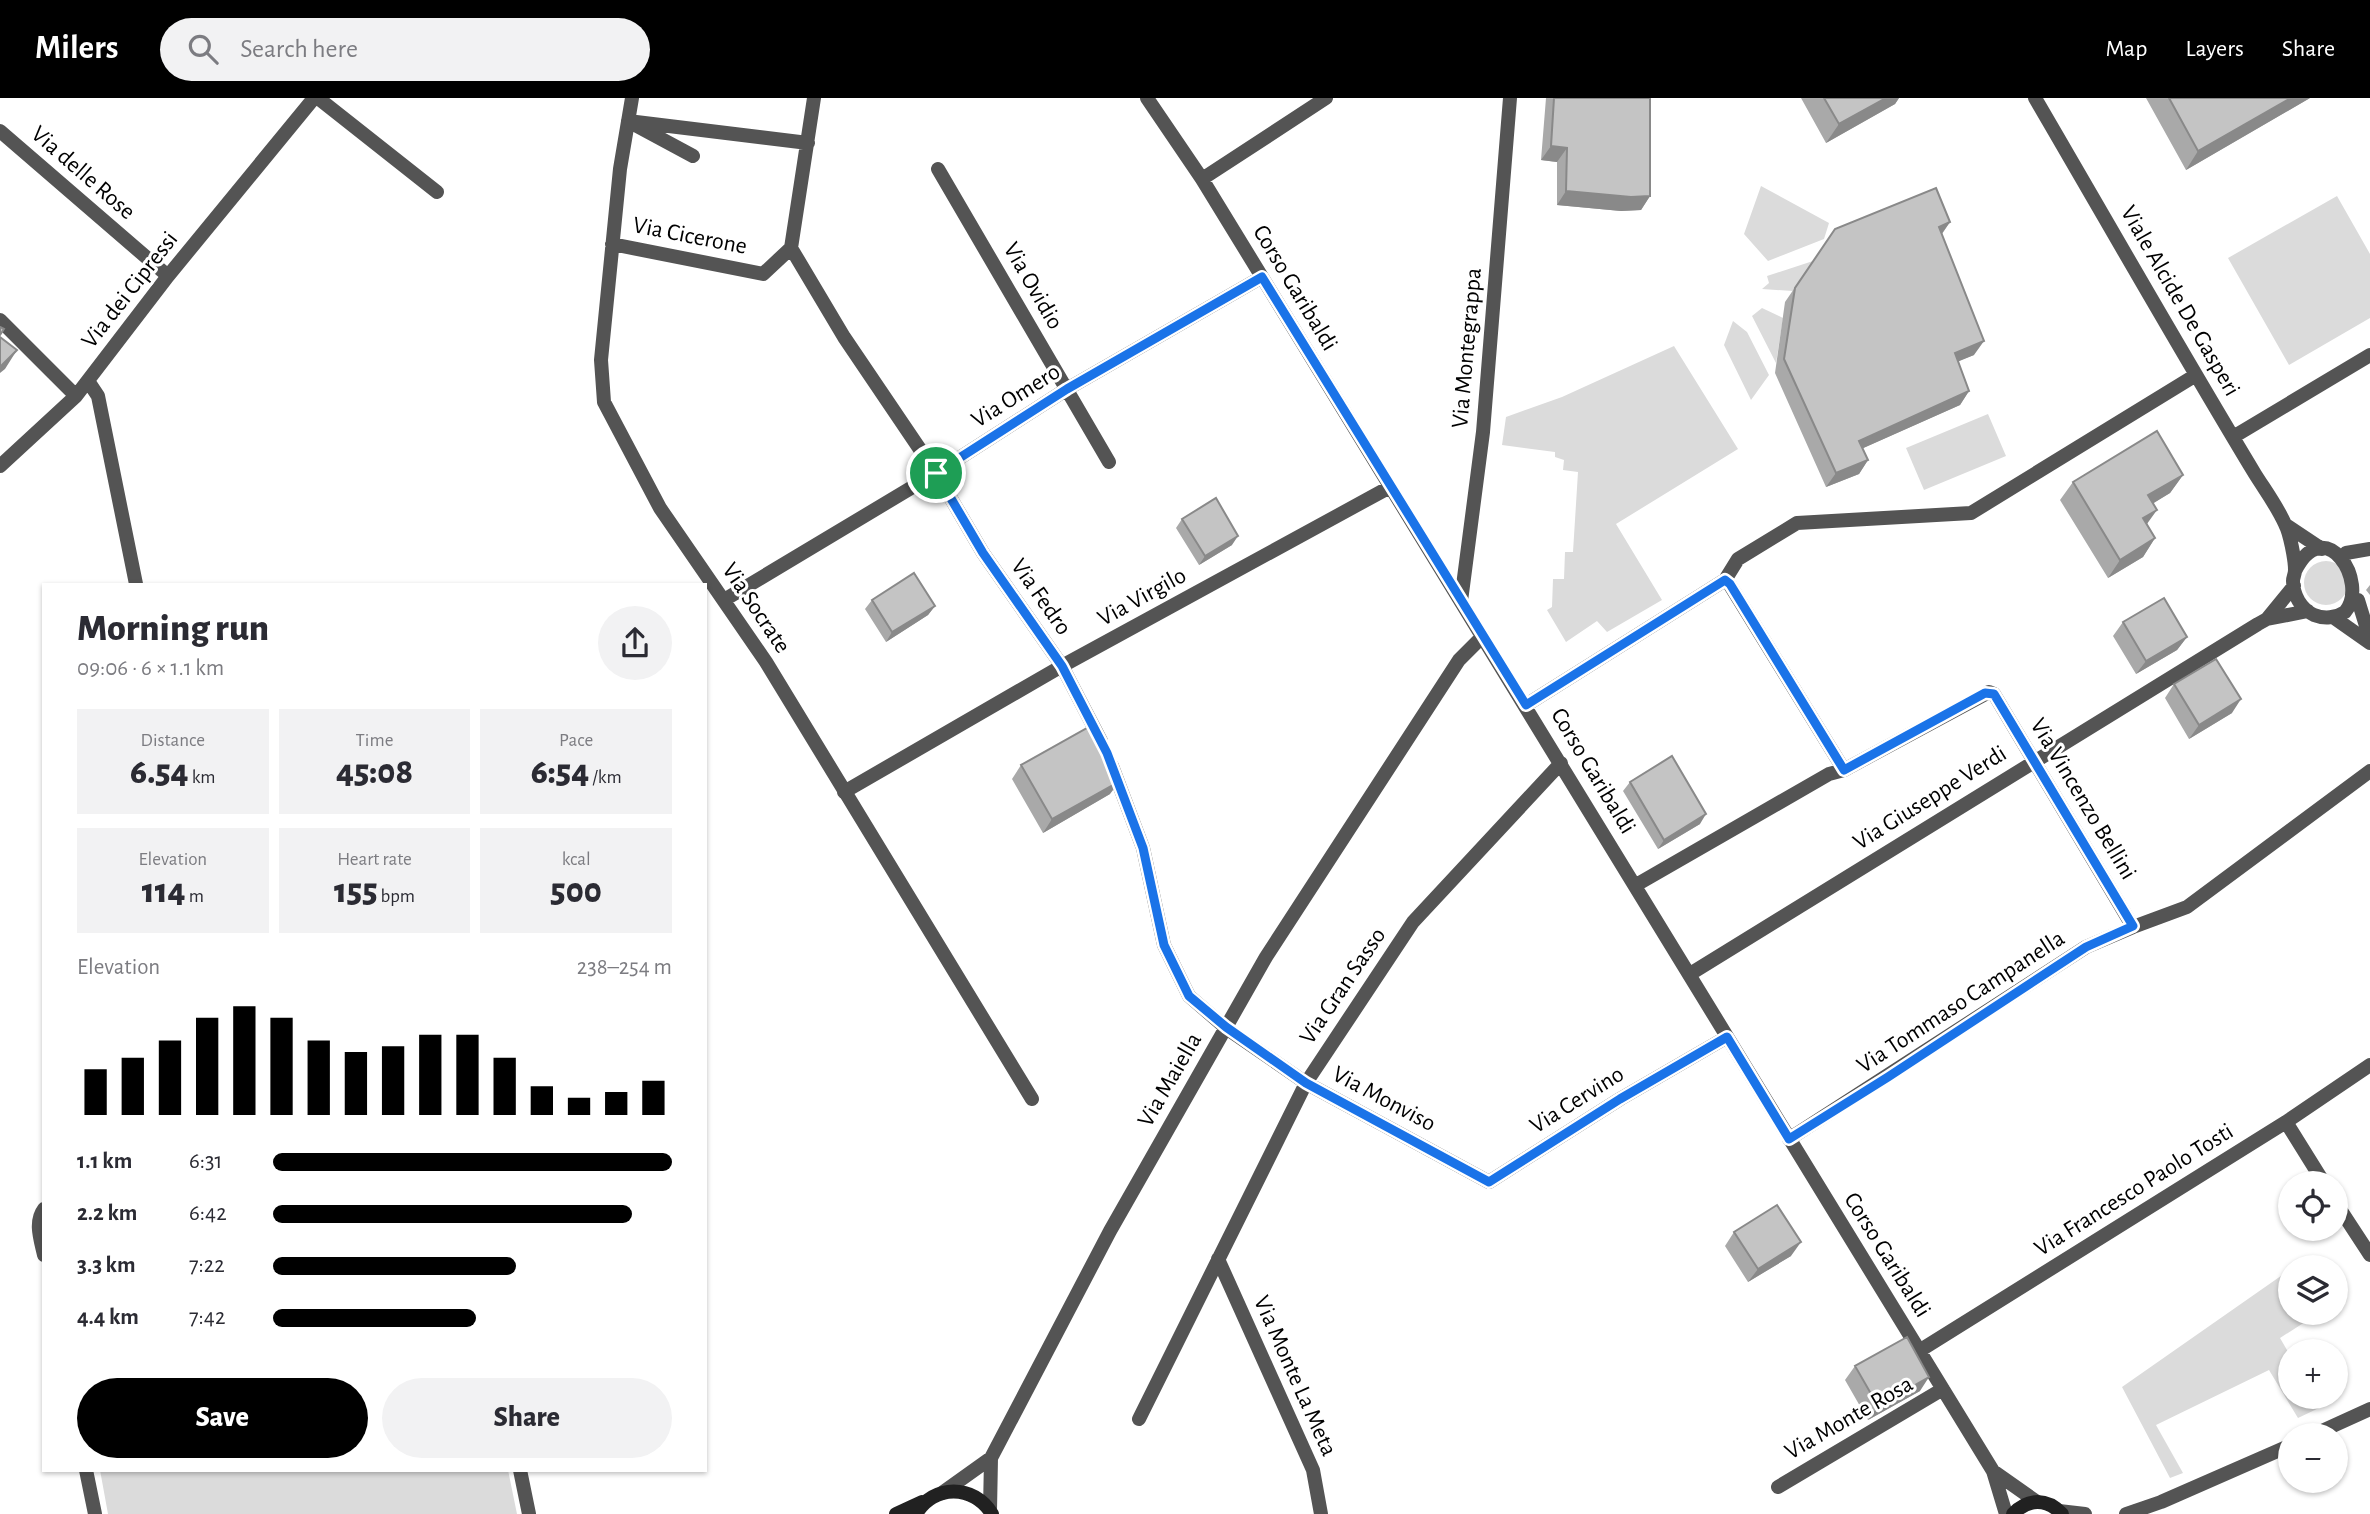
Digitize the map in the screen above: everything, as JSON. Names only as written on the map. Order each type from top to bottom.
[{"type":"street","points":[[316,98],[437,191]]},
{"type":"street","name":"Via dei Cipressi","points":[[136,583],[98,396],[88,381],[168,276],[316,98]]},
{"type":"street","name":"Via Socrate","points":[[632,98],[620,169],[601,360],[604,402],[660,508],[766,662],[1032,1100]]},
{"type":"street","points":[[791,248],[814,98]]},
{"type":"street","name":"Corso Garibaldi","points":[[1147,98],[1202,178],[1993,1471],[2006,1514]]},
{"type":"street","points":[[1202,178],[1326,98]]},
{"type":"street","name":"Via Montegrappa","points":[[1461,601],[1483,432],[1510,98]]},
{"type":"street","name":"Viale Alcide De Gasperi","points":[[2035,98],[2286,525],[2295,571]]},
{"type":"street","points":[[628,121],[808,143]]},
{"type":"street","points":[[628,121],[693,156]]},
{"type":"street","name":"Via delle Rose","points":[[0,131],[168,276]]},
{"type":"street","name":"Via Ovidio","points":[[938,169],[1109,462]]},
{"type":"street","name":"Via Cicerone","points":[[612,244],[763,274],[791,248]]},
{"type":"street","name":"Via Fedro","points":[[791,248],[844,337],[936,473],[983,553],[1062,666],[1107,753],[1143,848],[1164,945],[1189,996],[1226,1027]]},
{"type":"street","name":"Via Omero","points":[[724,600],[936,473],[1067,389],[1262,277]]},
{"type":"street","points":[[0,320],[76,396]]},
{"type":"street","points":[[2233,437],[2370,355]]},
{"type":"street","points":[[1526,705],[1725,580],[1738,559],[1797,523],[1971,513],[2196,375]]},
{"type":"street","points":[[0,466],[76,396],[88,381]]},
{"type":"street","name":"Via Virgilo","points":[[845,792],[1062,666],[1390,487]]},
{"type":"street","name":"Viale Alcide De Gasperi","points":[[2286,525],[2322,549]]},
{"type":"street","points":[[2322,549],[2337,549],[2346,553],[2354,560],[2362,579],[2358,600],[2351,608],[2333,617],[2323,617],[2308,611],[2299,602],[2294,586],[2295,571],[2300,562],[2308,554],[2322,549]]},
{"type":"street","points":[[2346,553],[2370,549]]},
{"type":"street","points":[[1636,885],[1829,774],[1844,770],[1730,584],[1725,580]]},
{"type":"street","name":"Via Giuseppe Verdi","points":[[1690,974],[2267,619],[2294,586]]},
{"type":"street","points":[[2358,600],[2370,641]]},
{"type":"street","name":"Via Giuseppe Verdi","points":[[2267,619],[2308,611]]},
{"type":"street","points":[[2333,617],[2370,641]]},
{"type":"street","name":"Via Maiella","points":[[990,1512],[991,1458],[1110,1231],[1266,957],[1459,660],[1483,636]]},
{"type":"street","name":"Via Vincenzo Bellini","points":[[1844,770],[1985,693],[1994,694],[2133,926]]},
{"type":"street","name":"Via Gran Sasso","points":[[1139,1419],[1306,1083],[1413,922],[1561,763]]},
{"type":"street","name":"Via Tommaso Campanella","points":[[1789,1139],[2086,947],[2133,926],[2187,907],[2370,771]]},
{"type":"street","name":"Via Monviso","points":[[1226,1027],[1306,1083],[1489,1182]]},
{"type":"street","name":"Via Cervino","points":[[1489,1182],[1620,1099],[1727,1037]]},
{"type":"street","name":"Via Francesco Paolo Tosti","points":[[1919,1351],[2286,1122],[2370,1065]]},
{"type":"street","points":[[2286,1122],[2317,1171]]},
{"type":"street","points":[[42,1211],[39,1215],[42,1246]]},
{"type":"street","points":[[2348,1221],[2370,1255]]},
{"type":"street","name":"Via Monte La Meta","points":[[1218,1259],[1313,1470],[1321,1514]]},
{"type":"street","name":"Via Monte Rosa","points":[[1778,1487],[1943,1390]]},
{"type":"street","points":[[2339,1423],[2370,1409]]},
{"type":"street","points":[[2126,1514],[2161,1502],[2278,1451]]},
{"type":"street","name":"Via Maiella","points":[[942,1493],[991,1458]]},
{"type":"street","name":"Corso Garibaldi","points":[[1993,1471],[2037,1502]]},
{"type":"street","points":[[86,1472],[95,1514]]},
{"type":"street","points":[[520,1472],[529,1514]]},
{"type":"street","points":[[895,1514],[952,1491],[973,1496],[990,1512]]},
{"type":"street","points":[[916,1514],[927,1500]]},
{"type":"street","points":[[2013,1514],[2025,1504],[2037,1502],[2053,1506],[2061,1512],[2085,1514]]},
{"type":"shaded area","points":[[1761,186],[1829,223],[1824,239],[1768,261],[1744,234]]},
{"type":"shaded area","points":[[2337,196],[2370,254],[2370,318],[2289,365],[2228,258]]},
{"type":"shaded area","points":[[1813,261],[1793,291],[1762,289],[1769,283],[1767,276]]},
{"type":"shaded area","points":[[1762,308],[1783,318],[1776,363],[1752,316]]},
{"type":"shaded area","points":[[1733,321],[1747,332],[1769,375],[1751,400],[1724,345]]},
{"type":"shaded area","points":[[1674,346],[1738,449],[1616,524],[1662,600],[1607,632],[1597,621],[1566,642],[1547,610],[1552,607],[1553,579],[1564,579],[1565,552],[1573,552],[1578,472],[1563,470],[1564,460],[1555,457],[1555,452],[1502,445],[1506,417],[1562,397]]},
{"type":"shaded area","points":[[1988,414],[2006,456],[1924,490],[1906,448]]},
{"type":"shaded area","points":[[2326,561],[2341,568],[2348,583],[2341,598],[2326,605],[2311,598],[2304,583],[2311,568]]},
{"type":"shaded area","points":[[2278,1278],[2278,1325],[2300,1325],[2278,1339],[2278,1385],[2269,1370],[2156,1425],[2183,1473],[2170,1478],[2122,1387]]},
{"type":"shaded area","points":[[2293,1409],[2317,1409],[2298,1418]]},
{"type":"shaded area","points":[[100,1472],[508,1472],[517,1514],[108,1514]]},
{"type":"building","points":[[1554,98],[1650,98],[1650,196],[1631,197],[1566,191],[1567,148],[1551,146]]},
{"type":"building","points":[[1824,98],[1886,98],[1839,124]]},
{"type":"building","points":[[2169,98],[2291,98],[2198,151]]},
{"type":"building","points":[[1936,188],[1950,222],[1939,227],[1984,341],[1955,353],[1969,391],[1859,441],[1868,460],[1836,473],[1784,359],[1795,288],[1835,229]]},
{"type":"building","points":[[0,337],[17,350],[0,367]]},
{"type":"building","points":[[2157,431],[2183,475],[2148,495],[2157,510],[2143,518],[2155,538],[2120,560],[2073,482]]},
{"type":"building","points":[[1216,498],[1238,536],[1205,556],[1182,519]]},
{"type":"building","points":[[914,573],[935,606],[892,632],[872,600]]},
{"type":"building","points":[[2164,598],[2187,637],[2146,661],[2123,622]]},
{"type":"building","points":[[2216,659],[2241,699],[2199,725],[2174,684]]},
{"type":"building","points":[[1096,723],[1120,781],[1052,819],[1021,765]]},
{"type":"building","points":[[1672,756],[1706,814],[1664,840],[1630,782]]},
{"type":"building","points":[[1777,1205],[1801,1242],[1758,1269],[1734,1232]]},
{"type":"building","points":[[1907,1337],[1929,1377],[1878,1406],[1855,1366]]},
{"type":"route","points":[[1262,277],[1526,705],[1725,580],[1730,584],[1844,770],[1985,693],[1994,694],[2133,926],[2086,947],[1789,1139],[1727,1037],[1620,1099],[1489,1182],[1306,1083],[1226,1027],[1189,996],[1164,945],[1143,848],[1107,753],[1062,666],[983,553],[936,473],[1067,389],[1262,277]]}]
